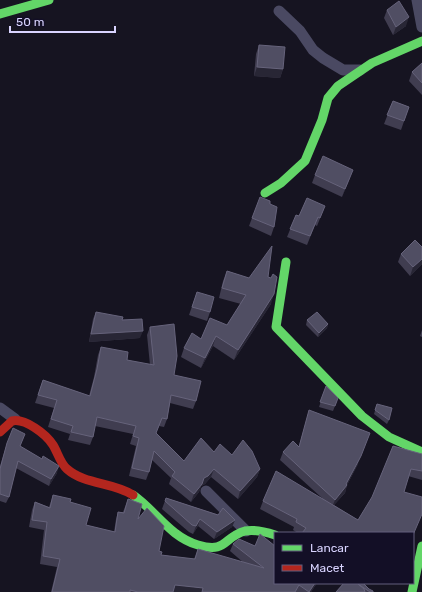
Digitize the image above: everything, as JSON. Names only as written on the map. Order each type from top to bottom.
[{"type":"main road","points":[[0,14],[49,0]]},
{"type":"main road","points":[[265,193],[281,183],[305,161],[320,124],[328,98],[338,86],[372,63],[422,41]]},
{"type":"main road","points":[[286,262],[276,327],[362,416],[389,437],[422,452]]},
{"type":"main road","points":[[0,432],[5,426],[15,419],[24,421],[48,440],[59,461],[70,471],[85,478],[128,492],[150,509],[169,530],[182,539],[210,548],[217,548],[246,531],[259,531],[274,535]]},
{"type":"main road","points":[[414,583],[422,546]]},
{"type":"street","points":[[416,0],[422,27]]},
{"type":"street","points":[[280,11],[300,32],[313,50],[323,58],[342,70],[360,70]]},
{"type":"street","points":[[0,408],[15,419]]},
{"type":"street","points":[[206,491],[246,531]]},
{"type":"building","points":[[399,1],[409,17],[396,27],[387,10]]},
{"type":"building","points":[[259,45],[285,47],[283,69],[257,67]]},
{"type":"building","points":[[422,63],[422,83],[412,72]]},
{"type":"building","points":[[393,101],[409,107],[404,121],[387,115]]},
{"type":"building","points":[[323,156],[353,170],[345,189],[315,175]]},
{"type":"building","points":[[260,197],[270,201],[270,204],[277,207],[274,227],[252,218]]},
{"type":"building","points":[[307,198],[325,206],[320,218],[318,217],[310,236],[290,229],[296,215],[299,216]]},
{"type":"building","points":[[415,240],[422,247],[422,259],[413,267],[401,254]]},
{"type":"building","points":[[272,246],[268,277],[271,278],[273,274],[277,277],[274,294],[238,350],[216,336],[205,358],[184,348],[192,333],[201,339],[210,318],[227,325],[246,295],[222,288],[227,271],[249,278]]},
{"type":"building","points":[[197,292],[214,297],[210,312],[192,307]]},
{"type":"building","points":[[96,312],[123,317],[122,320],[142,319],[143,331],[91,334]]},
{"type":"building","points":[[317,312],[328,324],[319,333],[307,320]]},
{"type":"building","points":[[174,324],[177,356],[174,375],[201,381],[196,401],[171,395],[167,419],[162,418],[156,433],[184,461],[201,438],[214,452],[220,444],[232,455],[243,440],[252,451],[260,469],[240,491],[214,469],[204,478],[202,484],[194,494],[172,476],[175,472],[154,451],[149,472],[132,468],[139,438],[133,436],[136,426],[97,417],[93,437],[71,432],[73,426],[51,419],[57,400],[38,395],[43,380],[90,396],[101,347],[128,352],[127,360],[154,365],[150,327]]},
{"type":"building","points":[[326,386],[338,398],[335,406],[320,402]]},
{"type":"building","points":[[377,404],[392,408],[389,420],[375,410]]},
{"type":"building","points":[[309,410],[370,433],[361,456],[346,484],[347,485],[335,500],[283,452],[293,441],[299,447]]},
{"type":"building","points":[[13,428],[25,434],[20,446],[42,459],[43,456],[59,466],[51,479],[18,461],[9,497],[0,494],[0,469]]},
{"type":"building","points":[[393,446],[422,454],[422,471],[411,469],[404,492],[422,497],[422,514],[414,533],[303,532],[306,528],[296,522],[297,519],[263,501],[276,471],[358,520],[372,497]]},
{"type":"building","points":[[53,495],[71,499],[70,502],[91,508],[86,525],[115,532],[118,512],[124,513],[128,499],[142,504],[138,519],[147,508],[164,526],[159,551],[162,552],[161,555],[195,559],[198,549],[264,568],[233,544],[239,539],[255,546],[260,534],[274,545],[274,584],[314,584],[309,592],[299,585],[295,592],[202,592],[203,588],[175,585],[173,592],[138,592],[130,590],[130,592],[52,592],[60,559],[43,556],[47,522],[32,520],[35,502],[50,508]]},
{"type":"building","points":[[166,498],[218,515],[223,508],[235,520],[217,532],[200,519],[196,526],[192,525],[165,501]]},
{"type":"building","points":[[343,584],[358,584],[364,589],[365,592],[336,592]]},
{"type":"building","points":[[358,584],[364,584],[373,591],[370,592]]},
{"type":"traffic: fast","points":[[0,14],[49,0]]},
{"type":"traffic: fast","points":[[265,193],[281,183],[305,161],[322,120],[328,98],[338,86],[372,63],[422,41]]},
{"type":"traffic: fast","points":[[286,262],[276,327],[362,416],[389,437],[422,452]]},
{"type":"traffic: fast","points":[[133,495],[171,530],[179,536],[198,545],[207,547],[220,546],[232,537],[249,530],[274,535]]},
{"type":"traffic: fast","points":[[414,583],[422,546]]},
{"type":"traffic: fast","points":[[412,592],[414,584]]},
{"type":"traffic: jam","points":[[0,432],[12,421],[29,424],[50,441],[63,464],[74,474],[91,481],[117,488],[133,495]]}]
